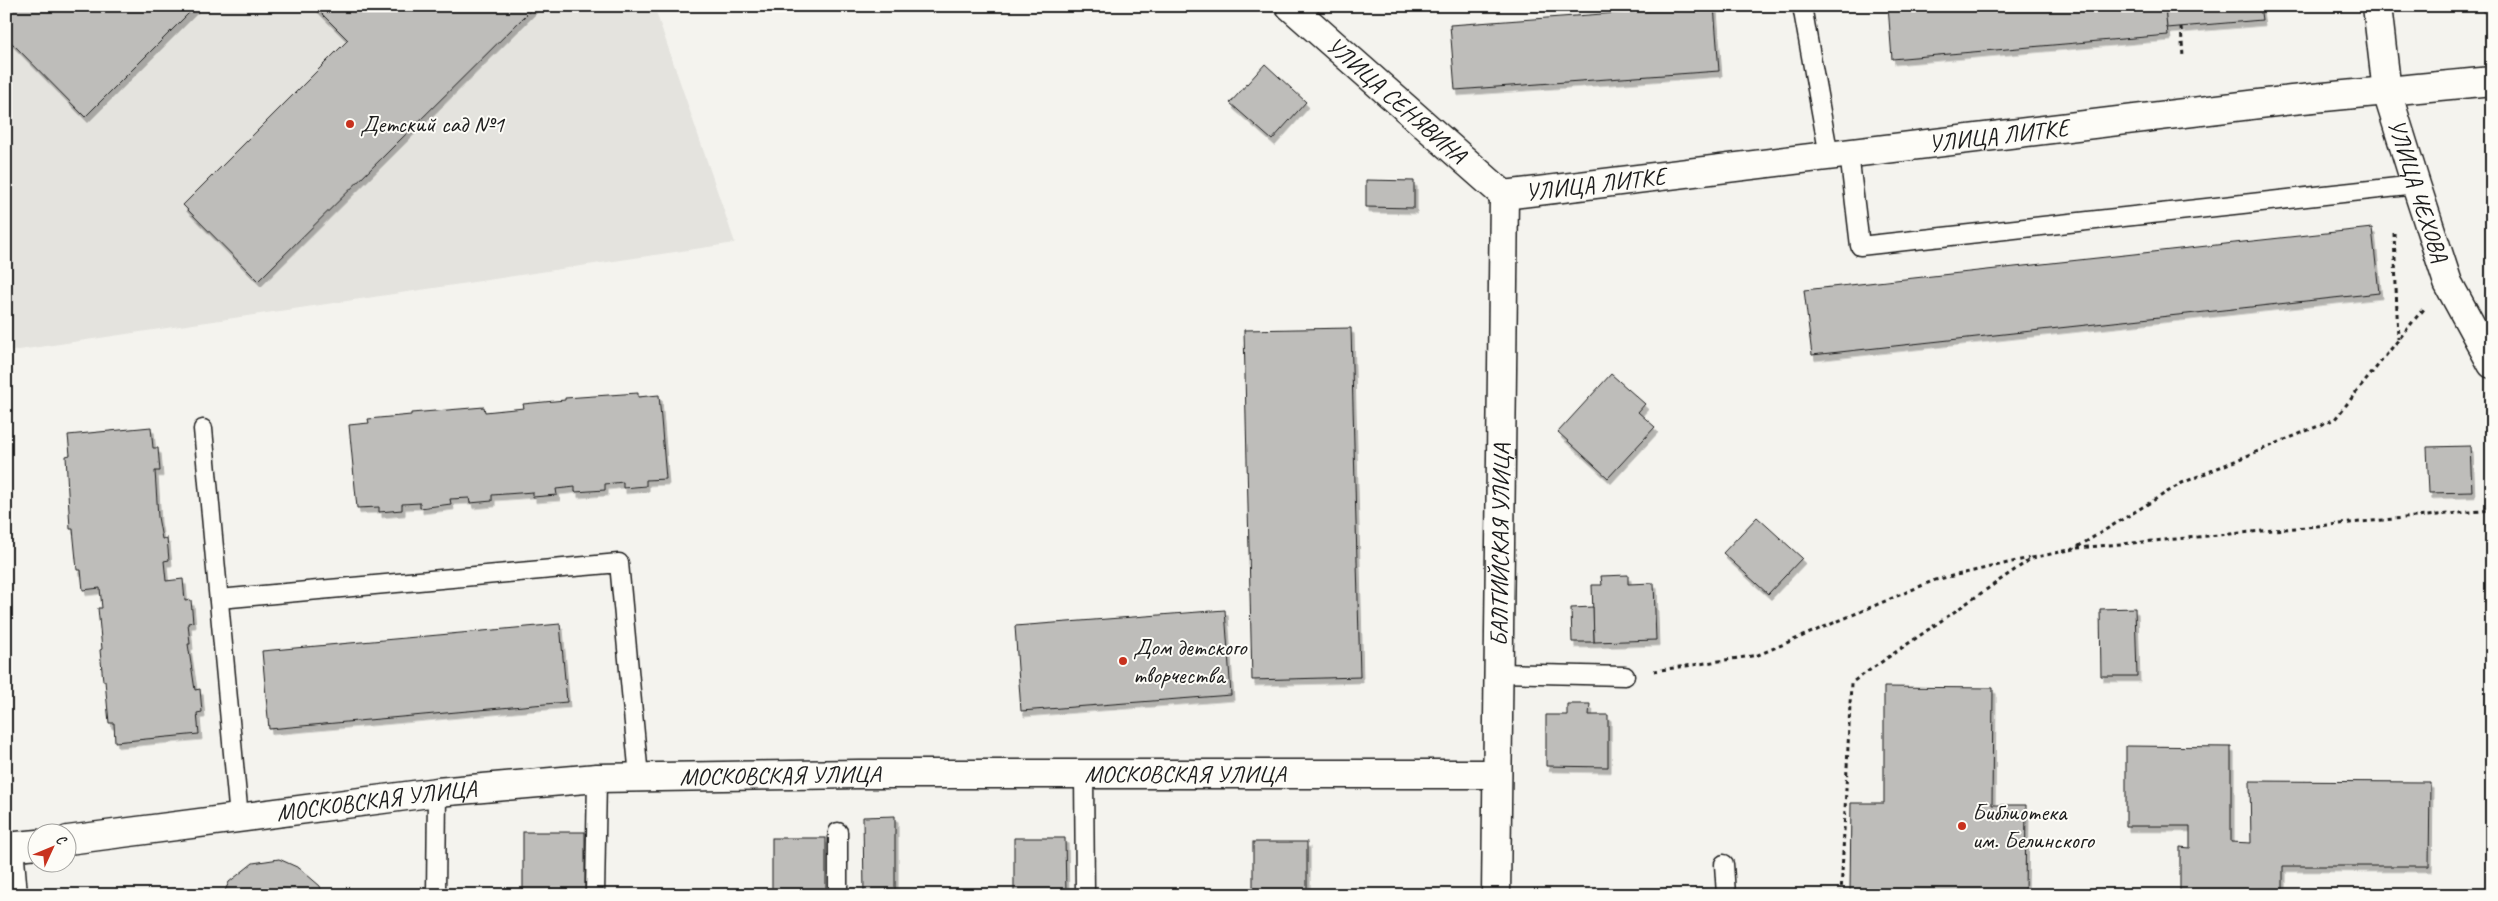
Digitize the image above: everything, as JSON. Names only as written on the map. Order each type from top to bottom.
[{"type":"street","name":"УЛИЦА СЕНЯВИНА","points":[[1290,6],[1504,195]]},
{"type":"street","name":"УЛИЦА ЧЕХОВА","points":[[2377,6],[2387,92],[2416,185],[2448,283],[2492,364]]},
{"type":"street","name":"УЛИЦА ЛИТКЕ","points":[[1504,195],[2292,100],[2492,81]]},
{"type":"street","name":"БАЛТИЙСКАЯ УЛИЦА","points":[[1496,895],[1504,195]]},
{"type":"street","name":"МОСКОВСКАЯ УЛИЦА","points":[[78,839],[437,792],[597,778],[859,774],[1497,774]]},
{"type":"street","points":[[13,895],[8,847],[28,845]]},
{"type":"lane","points":[[1802,6],[1860,246],[2416,185]]},
{"type":"lane","points":[[202,429],[239,818]]},
{"type":"lane","points":[[219,600],[619,563],[639,777]]},
{"type":"lane","points":[[1498,673],[1625,676]]},
{"type":"lane","points":[[1084,774],[1085,895]]},
{"type":"lane","points":[[595,895],[597,778]]},
{"type":"lane","points":[[436,895],[437,792]]},
{"type":"lane","points":[[838,832],[838,895]]},
{"type":"lane","points":[[1724,864],[1726,895]]},
{"type":"path","points":[[2181,27],[2183,57]]},
{"type":"path","points":[[2393,225],[2398,340]]},
{"type":"path","points":[[2074,549],[2182,484],[2335,419],[2426,306]]},
{"type":"path","points":[[1625,676],[1758,655],[1935,580],[2074,549],[2492,510]]},
{"type":"path","points":[[1841,895],[1852,683],[2032,558]]},
{"type":"shaded area","name":"Детский сад №1","points":[[6,6],[654,6],[735,243],[6,352]]},
{"type":"building","points":[[6,6],[196,6],[85,117],[6,37]]},
{"type":"building","points":[[314,6],[535,6],[258,281],[183,205],[348,40]]},
{"type":"building","points":[[1714,6],[1719,71],[1455,90],[1450,25]]},
{"type":"building","points":[[1888,6],[2165,6],[2168,35],[1892,59]]},
{"type":"building","points":[[2165,6],[2260,6],[2262,20],[2167,28]]},
{"type":"building","points":[[1265,64],[1306,102],[1272,140],[1230,103]]},
{"type":"building","points":[[1366,180],[1414,181],[1414,208],[1366,207]]},
{"type":"building","points":[[2372,228],[2379,293],[1812,355],[1804,290]]},
{"type":"building","points":[[1351,328],[1360,677],[1252,680],[1244,330]]},
{"type":"building","points":[[1611,374],[1645,404],[1638,412],[1655,427],[1608,478],[1558,432]]},
{"type":"building","points":[[638,393],[638,397],[659,395],[666,479],[646,480],[646,486],[623,488],[623,482],[605,484],[605,490],[575,492],[575,487],[556,489],[557,495],[533,497],[533,492],[492,495],[492,501],[470,503],[469,498],[450,499],[451,504],[420,508],[420,503],[402,504],[402,510],[379,512],[379,507],[357,508],[349,425],[369,423],[368,419],[411,415],[411,413],[484,407],[485,412],[524,408],[523,404],[565,400],[565,398]]},
{"type":"building","points":[[151,427],[153,448],[158,448],[160,471],[155,471],[158,517],[162,539],[167,538],[169,560],[164,561],[166,581],[183,579],[185,601],[191,600],[193,622],[188,623],[190,644],[188,644],[195,690],[200,689],[202,712],[197,713],[199,734],[115,742],[114,723],[109,723],[105,681],[103,681],[98,608],[102,608],[100,588],[83,590],[81,570],[77,570],[73,529],[70,529],[66,456],[70,455],[68,435]]},
{"type":"building","points":[[2470,446],[2472,492],[2429,493],[2427,447]]},
{"type":"building","points":[[1757,517],[1802,558],[1768,594],[1723,553]]},
{"type":"building","points":[[1628,575],[1628,584],[1654,583],[1656,640],[1594,642],[1592,585],[1602,585],[1601,576]]},
{"type":"building","points":[[1593,607],[1594,642],[1572,642],[1571,608]]},
{"type":"building","points":[[2135,608],[2137,676],[2101,676],[2100,609]]},
{"type":"building","name":"Дом детского творчества","points":[[1225,610],[1231,695],[1021,711],[1015,626]]},
{"type":"building","points":[[560,624],[567,702],[269,729],[262,651]]},
{"type":"building","points":[[1884,687],[1993,688],[1992,805],[2026,805],[2025,895],[1850,894],[1851,803],[1884,803]]},
{"type":"building","points":[[1567,704],[1590,704],[1589,715],[1608,715],[1608,767],[1546,766],[1546,715],[1567,715]]},
{"type":"building","points":[[2126,746],[2231,747],[2231,842],[2251,843],[2250,781],[2430,782],[2429,866],[2283,866],[2283,895],[2180,895],[2180,847],[2190,848],[2190,826],[2126,826]]},
{"type":"building","points":[[895,816],[895,895],[864,895],[863,817]]},
{"type":"building","points":[[523,832],[585,832],[585,895],[523,895]]},
{"type":"building","points":[[772,838],[826,838],[826,895],[772,895]]},
{"type":"building","points":[[1014,838],[1065,838],[1066,895],[1014,895]]},
{"type":"building","points":[[1253,842],[1307,842],[1307,895],[1253,895]]},
{"type":"building","points":[[279,859],[299,868],[320,886],[323,895],[223,895],[229,882],[253,863]]},
{"type":"place","name":"Детский сад №1","points":[[350,124]]},
{"type":"place","name":"Дом детского творчества","points":[[1123,661]]},
{"type":"place","name":"Библиотека им. Белинского","points":[[1962,826]]}]
